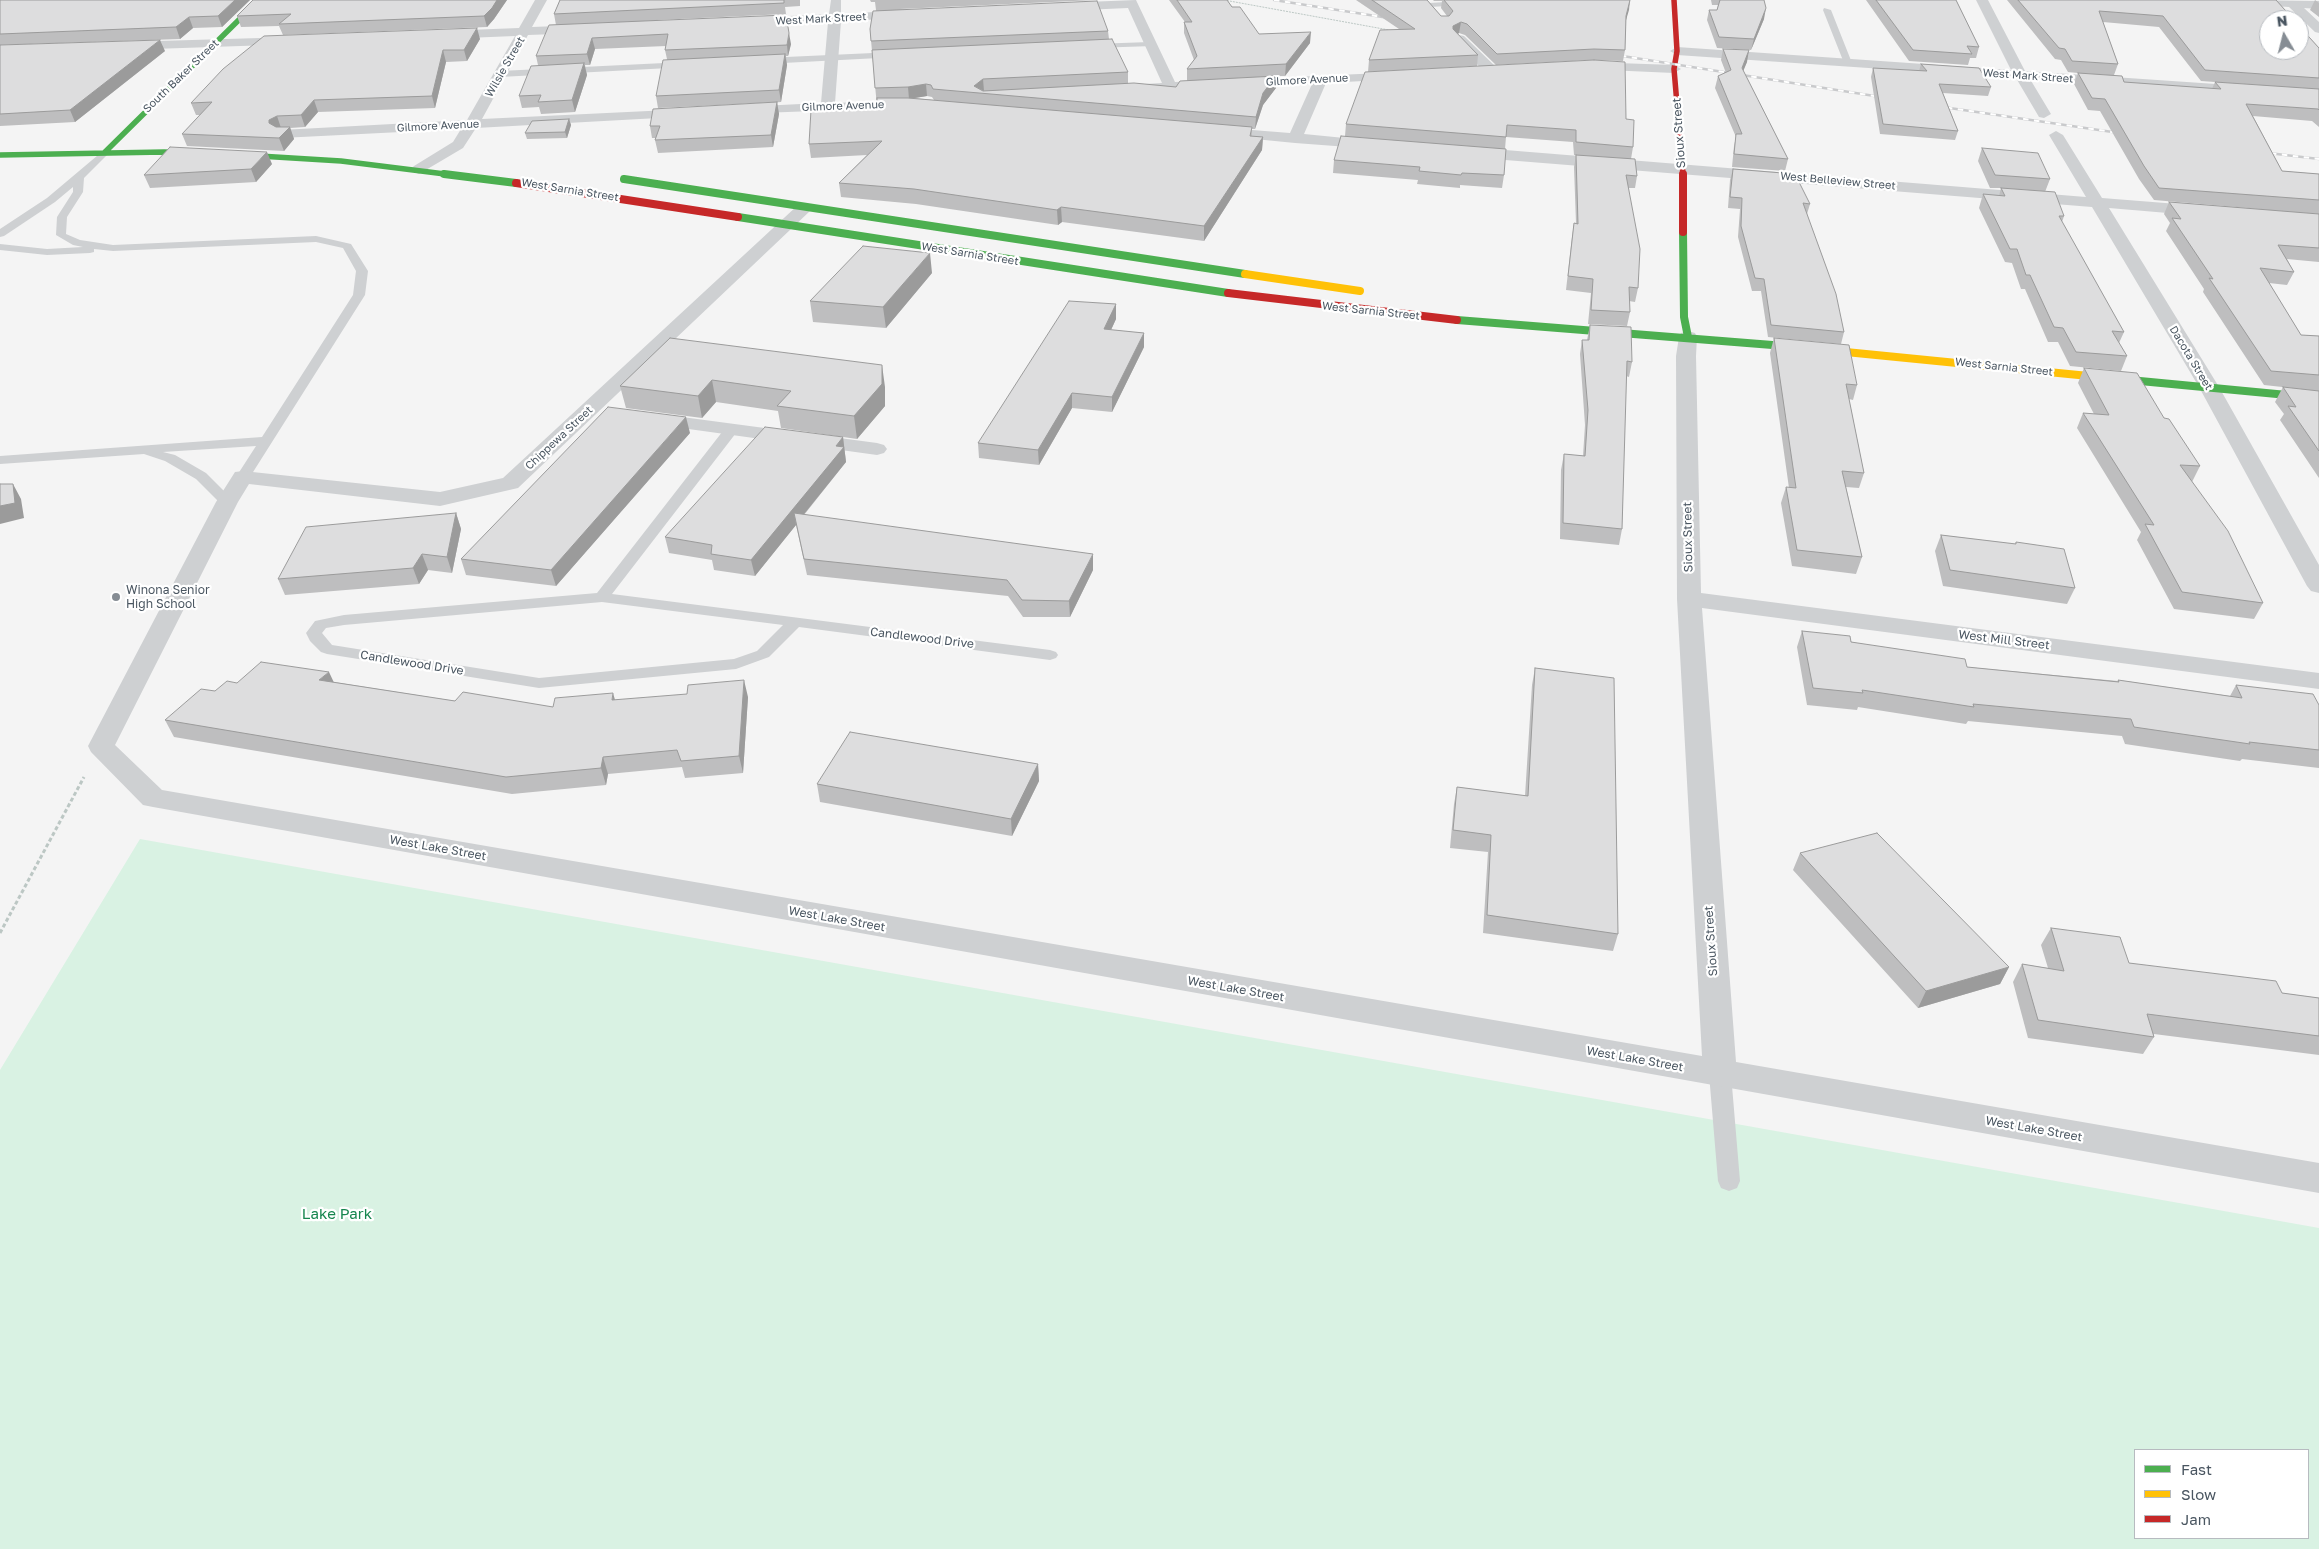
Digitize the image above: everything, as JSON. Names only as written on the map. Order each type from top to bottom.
[{"type":"street","name":"South Baker Street","points":[[104,153],[113,142],[259,0]]},
{"type":"street","name":"Wilsie Street","points":[[419,169],[458,145],[472,124],[541,0]]},
{"type":"street","points":[[828,106],[836,0]]},
{"type":"street","name":"Sioux Street","points":[[1674,0],[1677,51],[1674,69],[1682,168],[1684,316],[1688,336],[1686,356],[1689,599],[1720,1074]]},
{"type":"street","points":[[1982,0],[2021,75],[2044,114]]},
{"type":"street","points":[[2242,0],[2319,5]]},
{"type":"street","points":[[1048,8],[1131,2],[1170,86]]},
{"type":"street","points":[[2290,2],[2319,29]]},
{"type":"street","points":[[1427,3],[1439,16]]},
{"type":"street","name":"West Mark Street","points":[[739,22],[919,14]]},
{"type":"street","points":[[429,36],[600,29]]},
{"type":"street","points":[[1459,39],[1496,70],[1472,71]]},
{"type":"street","points":[[116,47],[309,40]]},
{"type":"street","name":"West Mark Street","points":[[1677,51],[2319,95]]},
{"type":"street","points":[[1574,67],[1616,66],[1674,69]]},
{"type":"street","name":"Gilmore Avenue","points":[[1120,89],[1415,74]]},
{"type":"street","points":[[1295,138],[1321,79]]},
{"type":"street","name":"Gilmore Avenue","points":[[728,111],[828,106],[922,105]]},
{"type":"street","name":"Gilmore Avenue","points":[[278,139],[472,124],[708,112]]},
{"type":"street","points":[[1197,130],[1393,146]]},
{"type":"street","name":"Dacota Street","points":[[2056,135],[2209,387],[2319,586]]},
{"type":"street","points":[[278,139],[295,145]]},
{"type":"street","points":[[0,145],[113,142],[249,144]]},
{"type":"street","name":"West Belleview Street","points":[[1452,151],[2222,212]]},
{"type":"street","points":[[0,155],[104,153]]},
{"type":"street","name":"West Sarnia Street","points":[[104,153],[254,156],[419,169],[538,185],[1261,298],[1575,331],[1688,336],[2319,398]]},
{"type":"street","points":[[423,153],[466,157]]},
{"type":"street","name":"West Sarnia Street","points":[[610,177],[804,208],[1368,292]]},
{"type":"street","name":"Chippewa Street","points":[[243,477],[440,498],[510,483],[598,412],[804,208]]},
{"type":"street","name":"West Sarnia Street","points":[[1587,318],[1688,336]]},
{"type":"street","points":[[636,417],[877,449]]},
{"type":"street","points":[[100,746],[227,502],[243,477]]},
{"type":"street","name":"West Mill Street","points":[[1689,599],[2319,680]]},
{"type":"street","name":"West Lake Street","points":[[100,746],[153,798],[2319,1178]]},
{"type":"lane","points":[[1427,3],[1471,3]]},
{"type":"lane","points":[[1827,10],[1848,63]]},
{"type":"lane","points":[[1082,47],[1150,44]]},
{"type":"lane","points":[[753,62],[904,55]]},
{"type":"lane","points":[[500,74],[694,65]]},
{"type":"lane","points":[[0,234],[51,200],[104,153]]},
{"type":"lane","points":[[79,177],[78,192],[62,217],[61,236],[77,243],[113,248]]},
{"type":"lane","points":[[0,247],[47,252],[316,239],[347,246],[362,271],[359,295],[243,477]]},
{"type":"lane","points":[[602,597],[731,430]]},
{"type":"lane","points":[[0,460],[266,441]]},
{"type":"lane","points":[[137,450],[170,458],[201,476],[227,502]]},
{"type":"lane","name":"Candlewood Drive","points":[[795,622],[763,654],[736,664],[539,683],[327,649],[318,641],[314,633],[322,624],[344,620],[602,597],[1050,655]]},
{"type":"lane","points":[[1720,1074],[1729,1181]]},
{"type":"path","points":[[1224,0],[1390,30]]},
{"type":"path","points":[[0,932],[100,746]]},
{"type":"green space","name":"Lake Park","points":[[140,839],[2319,1228],[2319,1549],[0,1549],[0,1070]]},
{"type":"building","points":[[0,0],[235,0],[218,16],[189,17],[176,27],[0,34]]},
{"type":"building","points":[[253,0],[497,0],[484,16],[279,24],[291,14],[237,16]]},
{"type":"building","points":[[560,0],[784,0],[784,3],[554,14]]},
{"type":"building","points":[[1177,0],[1227,0],[1232,7],[1240,7],[1259,34],[1311,32],[1286,64],[1187,69],[1197,56],[1184,22],[1192,22]]},
{"type":"building","points":[[1372,0],[1427,0],[1441,16],[1449,16],[1453,11],[1444,0],[1630,0],[1626,16],[1625,50],[1594,49],[1497,54],[1467,24],[1461,22],[1453,26],[1453,29],[1478,55],[1369,60],[1380,30],[1415,29]]},
{"type":"building","points":[[1720,0],[1764,0],[1766,8],[1754,39],[1719,37],[1709,10],[1717,10]]},
{"type":"building","points":[[1876,0],[1956,0],[1979,47],[1967,46],[1972,54],[1913,50]]},
{"type":"building","points":[[2018,0],[2276,0],[2285,10],[2259,10],[2259,60],[2309,60],[2309,37],[2319,48],[2319,78],[2205,70],[2163,16],[2099,11],[2118,64],[2072,61],[2065,49],[2059,48]]},
{"type":"building","points":[[1097,1],[1108,31],[871,41],[870,29],[873,11]]},
{"type":"building","points":[[786,15],[789,33],[787,45],[665,50],[668,34],[592,38],[587,54],[536,56],[549,25]]},
{"type":"building","points":[[477,28],[464,50],[443,50],[432,96],[314,100],[301,115],[277,116],[269,120],[269,123],[276,127],[290,127],[279,138],[182,134],[212,102],[191,103],[223,69],[264,36]]},
{"type":"building","points":[[1112,39],[1128,72],[983,79],[974,86],[983,91],[1134,83],[1176,87],[1180,81],[1276,76],[1263,93],[1256,117],[933,89],[931,85],[926,84],[908,87],[875,88],[872,50]]},
{"type":"building","points":[[160,40],[70,110],[0,114],[0,45]]},
{"type":"building","points":[[1723,49],[1749,50],[1742,68],[1788,159],[1734,154],[1736,134],[1742,134],[1718,76],[1731,70]]},
{"type":"building","points":[[785,54],[779,90],[656,96],[663,60]]},
{"type":"building","points":[[1594,60],[1625,62],[1626,119],[1634,120],[1633,147],[1576,142],[1576,130],[1507,125],[1506,137],[1346,124],[1365,72]]},
{"type":"building","points":[[584,63],[572,100],[538,102],[541,95],[519,96],[531,66]]},
{"type":"building","points":[[1921,64],[1979,68],[1991,87],[1939,84],[1958,131],[1883,124],[1873,68],[1927,71]]},
{"type":"building","points":[[2078,73],[2122,76],[2124,82],[2221,89],[2215,82],[2319,89],[2319,110],[2246,104],[2282,171],[2319,174],[2319,200],[2159,188],[2105,99],[2092,98]]},
{"type":"building","points":[[877,98],[908,98],[1252,127],[1250,136],[1263,137],[1204,226],[1061,207],[1057,210],[914,189],[839,183],[882,141],[809,144],[811,110],[877,107]]},
{"type":"building","points":[[777,102],[771,135],[655,140],[660,126],[650,126],[653,109]]},
{"type":"building","points":[[569,119],[565,132],[525,133],[532,121]]},
{"type":"building","points":[[1341,136],[1506,149],[1504,175],[1462,173],[1461,175],[1419,171],[1420,167],[1334,160]]},
{"type":"building","points":[[170,147],[267,152],[251,169],[144,175]]},
{"type":"building","points":[[1982,148],[2038,153],[2050,179],[1995,175]]},
{"type":"building","points":[[1576,155],[1635,159],[1637,176],[1626,175],[1640,249],[1638,288],[1629,287],[1630,312],[1591,310],[1593,279],[1568,276],[1574,223],[1578,224]]},
{"type":"building","points":[[1733,169],[1795,174],[1810,204],[1803,203],[1836,294],[1844,332],[1771,325],[1764,279],[1755,278],[1741,226],[1742,198],[1730,197]]},
{"type":"building","points":[[2001,188],[2055,192],[2064,216],[2059,216],[2124,332],[2112,331],[2127,356],[2076,352],[2063,328],[2054,327],[2030,275],[2026,275],[2017,249],[2010,249],[1983,194],[2005,196]]},
{"type":"building","points":[[2169,202],[2319,214],[2319,248],[2278,245],[2294,272],[2260,268],[2301,335],[2319,336],[2319,375],[2271,371],[2209,278],[2213,279],[2172,218],[2181,219]]},
{"type":"building","points":[[863,246],[930,253],[883,307],[810,301]]},
{"type":"building","points":[[1069,301],[1116,304],[1104,329],[1144,333],[1112,397],[1072,393],[1038,450],[978,443]]},
{"type":"building","points":[[1590,325],[1631,327],[1632,362],[1627,361],[1622,529],[1563,523],[1564,454],[1585,456],[1588,410],[1582,340],[1589,340]]},
{"type":"building","points":[[670,338],[882,365],[882,384],[854,416],[777,406],[791,391],[712,380],[698,396],[620,386]]},
{"type":"building","points":[[1774,338],[1849,345],[1857,385],[1846,384],[1864,473],[1842,471],[1862,557],[1797,550],[1786,487],[1796,488]]},
{"type":"building","points":[[2084,368],[2137,373],[2164,418],[2169,419],[2200,466],[2180,465],[2228,531],[2263,603],[2182,592],[2145,524],[2154,525],[2083,413],[2109,415]]},
{"type":"building","points":[[2283,387],[2319,391],[2319,451],[2288,406],[2296,407]]},
{"type":"building","points":[[608,407],[686,417],[551,570],[461,559]]},
{"type":"building","points":[[765,427],[843,437],[836,446],[844,447],[751,560],[711,554],[712,545],[665,537]]},
{"type":"building","points":[[0,484],[13,484],[15,503],[0,506]]},
{"type":"building","points":[[456,513],[447,557],[422,554],[413,568],[278,579],[306,527]]},
{"type":"building","points":[[794,513],[1093,554],[1069,601],[1022,600],[1007,580],[804,559]]},
{"type":"building","points":[[1941,535],[2016,544],[2016,542],[2064,549],[2075,588],[1950,570]]},
{"type":"building","points":[[1802,631],[1850,636],[1851,642],[1965,659],[1967,667],[2119,682],[2118,680],[2242,698],[2236,685],[2313,694],[2319,705],[2319,750],[2249,742],[2250,744],[2134,727],[2131,719],[1973,704],[1974,707],[1862,690],[1863,693],[1813,688]]},
{"type":"building","points":[[261,662],[329,672],[319,680],[455,701],[463,692],[553,707],[555,698],[613,693],[612,700],[687,694],[688,685],[744,680],[739,756],[681,761],[677,750],[603,757],[601,768],[506,777],[165,720],[201,689],[215,691],[227,681],[237,683]]},
{"type":"building","points":[[1535,668],[1614,678],[1618,934],[1487,915],[1491,835],[1453,830],[1457,787],[1528,796]]},
{"type":"building","points":[[850,732],[1038,764],[1011,819],[817,784]]},
{"type":"building","points":[[1877,833],[2009,967],[1926,991],[1800,853]]},
{"type":"building","points":[[2051,928],[2120,937],[2129,963],[2276,981],[2282,993],[2319,998],[2319,1036],[2147,1014],[2154,1037],[2038,1020],[2022,964],[2064,971]]},
{"type":"railway","points":[[1274,0],[1395,19]]},
{"type":"railway","points":[[1610,54],[1887,98]]},
{"type":"railway","points":[[1936,106],[2126,134]]},
{"type":"railway","points":[[2260,152],[2319,159]]},
{"type":"traffic: fast","points":[[104,153],[259,0]]},
{"type":"traffic: fast","points":[[0,155],[164,152],[243,155],[341,161],[516,183]]},
{"type":"traffic: fast","points":[[624,179],[1245,274]]},
{"type":"traffic: fast","points":[[738,217],[1228,293]]},
{"type":"traffic: fast","points":[[1683,232],[1684,317],[1688,337]]},
{"type":"traffic: fast","points":[[1457,320],[1785,346]]},
{"type":"traffic: fast","points":[[2119,379],[2319,398]]},
{"type":"traffic: slow","points":[[1245,274],[1360,291]]},
{"type":"traffic: slow","points":[[1785,346],[2119,379]]},
{"type":"traffic: jam","points":[[1674,0],[1677,51],[1674,69],[1683,178],[1683,232]]},
{"type":"traffic: jam","points":[[516,183],[738,217]]},
{"type":"traffic: jam","points":[[1228,293],[1457,320]]},
{"type":"place","name":"Winona Senior High School","points":[[116,597]]}]
